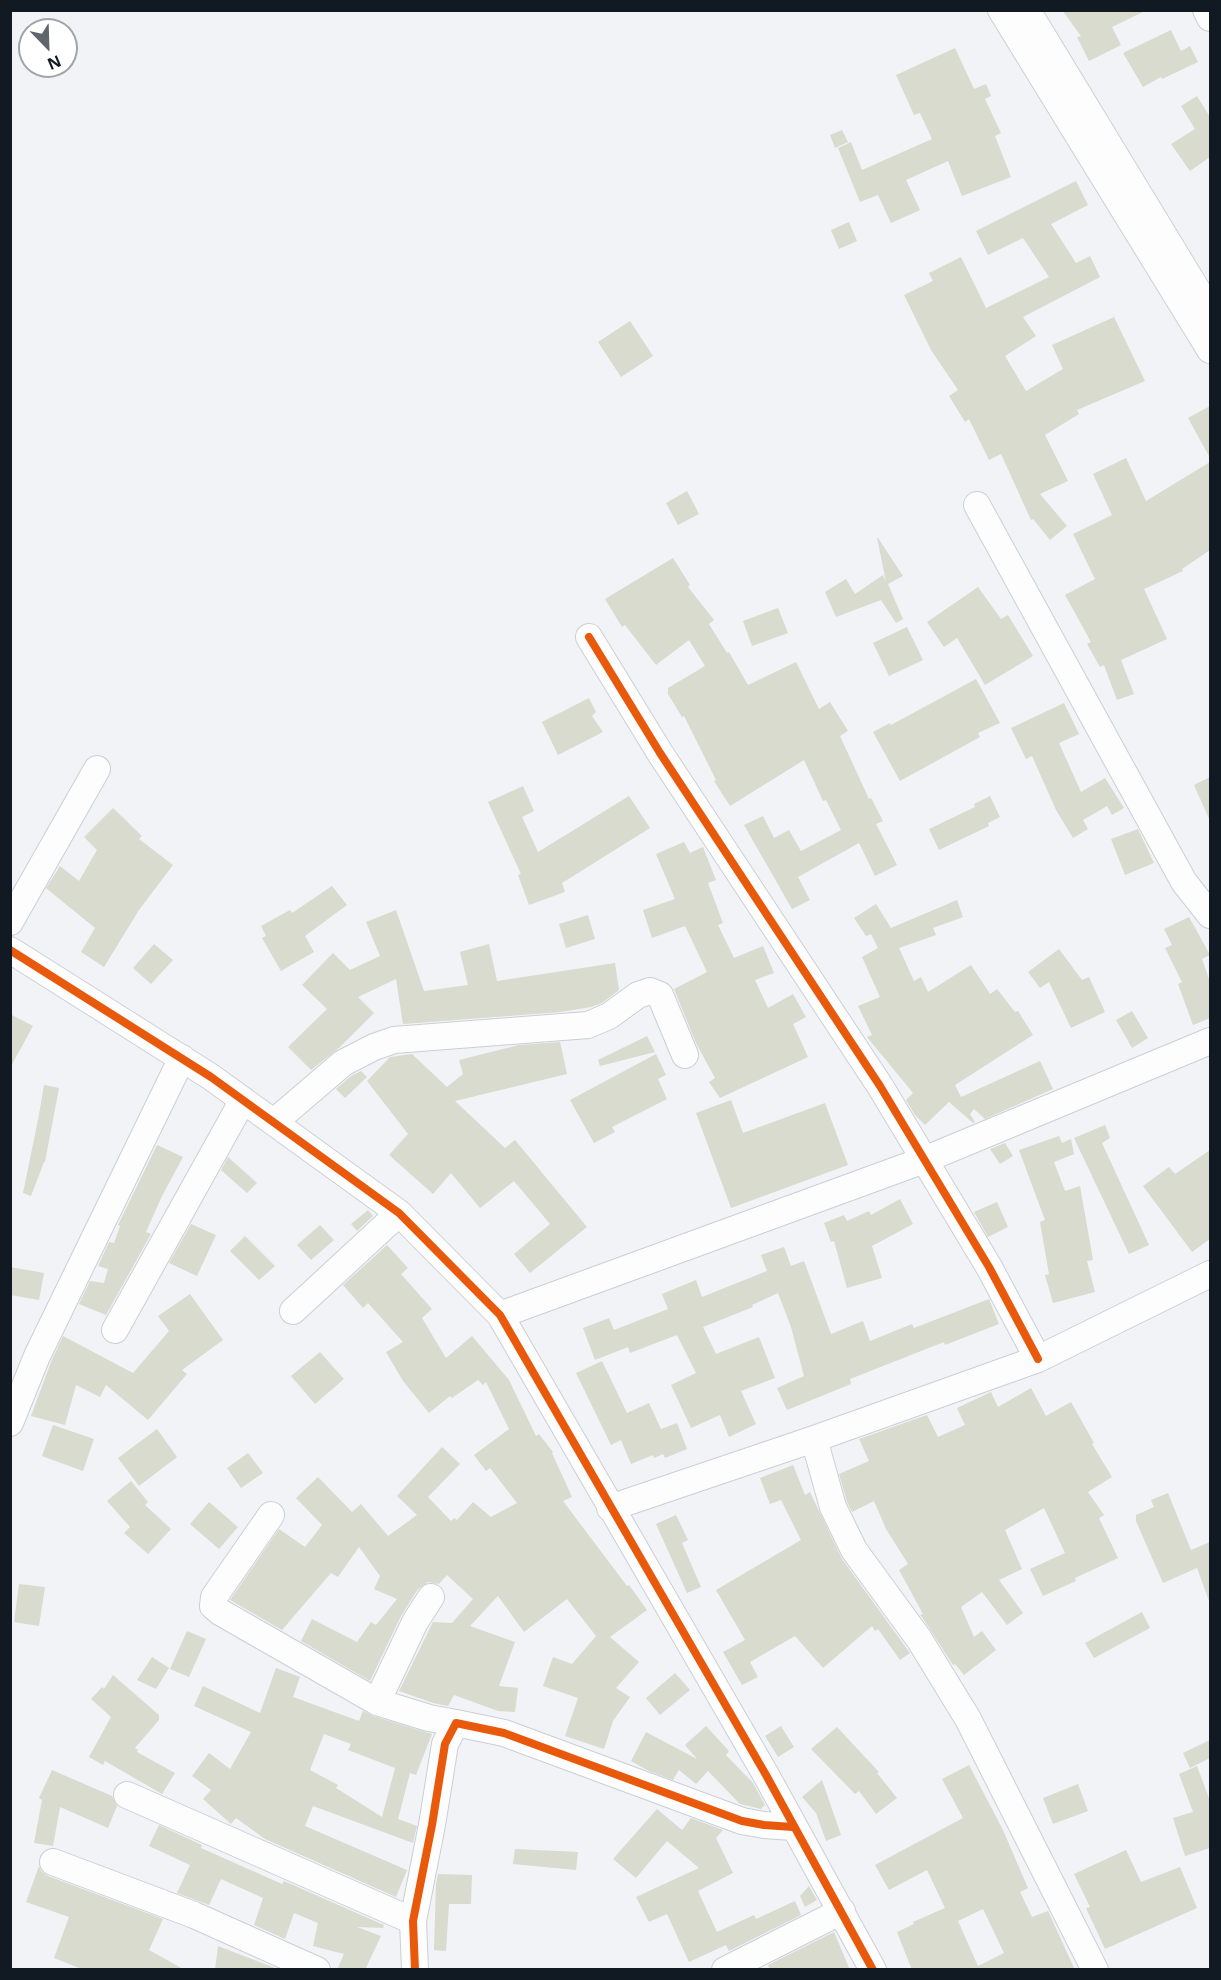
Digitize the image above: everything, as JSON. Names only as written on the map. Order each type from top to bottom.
[{"type":"street","points":[[1001,10],[1210,350]]},
{"type":"street","points":[[1027,10],[1210,311]]},
{"type":"street","points":[[1206,10],[1210,18]]},
{"type":"street","points":[[977,505],[1184,882],[1210,915]]},
{"type":"street","points":[[589,637],[660,753],[880,1086],[989,1267],[1038,1359]]},
{"type":"street","points":[[10,922],[97,769]]},
{"type":"street","points":[[10,950],[182,1058],[399,1213],[500,1315],[766,1775],[873,1970]]},
{"type":"street","points":[[274,1122],[343,1063],[374,1047],[394,1040],[588,1025],[609,1016],[638,995],[650,991],[660,995],[685,1055]]},
{"type":"street","points":[[500,1315],[924,1160],[1210,1041]]},
{"type":"street","points":[[10,1424],[37,1356],[182,1058]]},
{"type":"street","points":[[115,1330],[243,1100]]},
{"type":"street","points":[[293,1311],[399,1213]]},
{"type":"street","points":[[610,1508],[814,1439],[1038,1359],[1210,1274]]},
{"type":"street","points":[[814,1439],[833,1507],[854,1550],[919,1639],[968,1719],[1095,1970]]},
{"type":"street","points":[[271,1515],[214,1597],[213,1606],[220,1612],[377,1702],[429,1718],[504,1733],[742,1821],[764,1826],[793,1827]]},
{"type":"street","points":[[377,1702],[415,1622],[431,1597]]},
{"type":"street","points":[[415,1970],[413,1921],[445,1744],[456,1723]]},
{"type":"street","points":[[127,1795],[413,1921]]},
{"type":"street","points":[[53,1862],[194,1915],[317,1970]]},
{"type":"street","points":[[725,1970],[842,1911]]},
{"type":"building","points":[[1062,10],[1147,10],[1112,27],[1121,45],[1089,61],[1077,37],[1081,36]]},
{"type":"building","points":[[1171,30],[1181,51],[1190,46],[1198,62],[1143,87],[1123,53]]},
{"type":"building","points":[[955,48],[974,89],[986,84],[991,96],[985,99],[1001,133],[995,136],[1011,177],[962,196],[948,161],[906,180],[920,210],[891,223],[878,195],[860,202],[838,148],[851,142],[862,170],[932,139],[920,113],[914,115],[896,75]]},
{"type":"building","points":[[1197,96],[1210,117],[1210,157],[1190,171],[1171,144],[1195,129],[1181,106]]},
{"type":"building","points":[[842,130],[848,142],[835,148],[830,135]]},
{"type":"building","points":[[1076,181],[1088,205],[1051,224],[1076,263],[1090,256],[1100,277],[1023,317],[1036,336],[1005,356],[1026,391],[1063,369],[1052,345],[1114,317],[1145,381],[1077,410],[1079,414],[1045,435],[1068,481],[1040,494],[1067,526],[1050,540],[1033,519],[1031,520],[1001,454],[989,460],[969,419],[965,422],[949,396],[958,390],[931,350],[904,295],[933,281],[929,273],[961,257],[986,308],[1049,277],[1023,238],[988,255],[976,231]]},
{"type":"building","points":[[849,222],[857,241],[839,249],[831,230]]},
{"type":"building","points":[[630,321],[653,356],[621,377],[598,342]]},
{"type":"building","points":[[1210,406],[1210,458],[1188,418]]},
{"type":"building","points":[[1126,458],[1146,501],[1210,462],[1210,550],[1182,569],[1183,571],[1144,589],[1167,639],[1121,660],[1134,694],[1117,700],[1104,665],[1100,667],[1087,644],[1091,642],[1065,595],[1095,579],[1073,534],[1112,515],[1093,474]]},
{"type":"building","points":[[687,491],[699,514],[678,525],[666,503]]},
{"type":"building","points":[[877,538],[903,576],[888,584],[903,619],[896,623],[881,600],[836,617],[825,592],[846,579],[855,594],[883,575],[886,582]]},
{"type":"building","points":[[673,558],[690,585],[688,587],[714,620],[709,624],[748,685],[796,662],[819,709],[830,702],[848,731],[840,736],[869,799],[871,798],[883,821],[876,824],[897,865],[875,876],[859,843],[798,877],[810,900],[792,909],[744,825],[763,816],[774,838],[789,830],[801,851],[841,830],[826,800],[823,801],[804,760],[730,806],[714,781],[716,780],[684,716],[682,717],[668,694],[668,688],[705,666],[689,640],[656,665],[625,625],[622,627],[605,599]]},
{"type":"building","points":[[978,587],[1001,619],[1008,615],[1033,656],[985,685],[957,638],[944,647],[927,622]]},
{"type":"building","points":[[778,608],[788,633],[752,646],[743,621]]},
{"type":"building","points":[[907,627],[923,660],[889,676],[873,643]]},
{"type":"building","points":[[976,679],[1000,723],[978,733],[980,737],[900,781],[873,732],[890,723],[891,725]]},
{"type":"building","points":[[589,698],[596,712],[592,716],[603,732],[558,755],[542,722]]},
{"type":"building","points":[[1064,703],[1079,734],[1059,743],[1081,792],[1105,778],[1124,808],[1112,815],[1107,806],[1083,820],[1088,829],[1073,838],[1056,810],[1032,756],[1026,759],[1011,728]]},
{"type":"building","points":[[1210,777],[1210,821],[1194,785]]},
{"type":"building","points":[[523,786],[534,811],[522,817],[538,852],[629,796],[650,828],[562,883],[565,892],[529,905],[518,875],[521,874],[488,802]]},
{"type":"building","points":[[990,796],[1000,817],[988,823],[989,826],[939,850],[929,829],[975,807],[974,804]]},
{"type":"building","points":[[113,808],[142,836],[139,839],[173,865],[139,910],[104,967],[81,952],[95,928],[46,888],[60,866],[79,881],[97,850],[84,837]]},
{"type":"building","points":[[1138,829],[1154,863],[1125,875],[1111,839]]},
{"type":"building","points":[[684,842],[690,853],[703,847],[716,880],[708,883],[723,923],[718,925],[734,958],[763,946],[774,973],[755,980],[768,1008],[793,994],[806,1017],[793,1024],[808,1057],[720,1098],[709,1082],[715,1078],[696,1043],[674,989],[707,972],[685,926],[652,938],[643,910],[675,899],[656,854]]},
{"type":"building","points":[[332,886],[347,905],[305,936],[314,952],[281,971],[262,938],[266,936],[261,926],[290,910],[292,913]]},
{"type":"building","points":[[957,900],[963,917],[933,928],[936,935],[899,948],[914,981],[921,977],[928,992],[971,965],[990,994],[997,989],[1015,1012],[1018,1011],[1033,1035],[955,1085],[961,1097],[1040,1061],[1053,1089],[985,1119],[974,1109],[970,1114],[975,1122],[973,1123],[949,1102],[925,1125],[915,1115],[906,1100],[913,1093],[867,1037],[872,1035],[858,1006],[880,997],[862,957],[878,948],[871,934],[866,936],[854,918],[876,904],[891,928]]},
{"type":"building","points":[[396,910],[424,991],[468,985],[460,952],[489,944],[497,981],[615,963],[619,990],[602,1003],[561,1012],[403,1024],[396,979],[358,997],[374,1013],[339,1048],[311,1070],[288,1047],[327,1009],[302,985],[333,953],[350,970],[380,956],[366,922]]},
{"type":"building","points":[[588,915],[595,939],[566,948],[559,924]]},
{"type":"building","points":[[1189,917],[1210,955],[1202,959],[1210,982],[1210,1018],[1193,1025],[1178,984],[1182,982],[1165,948],[1172,945],[1164,929]]},
{"type":"building","points":[[154,944],[173,960],[151,984],[133,968]]},
{"type":"building","points":[[1059,949],[1082,980],[1089,977],[1105,1012],[1071,1028],[1049,982],[1040,988],[1028,972]]},
{"type":"building","points":[[1132,1011],[1148,1038],[1132,1048],[1116,1020]]},
{"type":"building","points":[[10,1014],[33,1026],[10,1068]]},
{"type":"building","points":[[647,1036],[655,1052],[600,1066],[598,1060]]},
{"type":"building","points":[[560,1042],[567,1074],[455,1101],[505,1148],[515,1140],[587,1227],[530,1273],[514,1254],[550,1224],[514,1181],[480,1208],[451,1173],[433,1194],[389,1155],[408,1134],[367,1081],[390,1057],[412,1054],[447,1087],[463,1074],[459,1060],[519,1045]]},
{"type":"building","points":[[656,1054],[666,1075],[658,1079],[667,1099],[612,1127],[615,1132],[594,1143],[570,1100]]},
{"type":"building","points":[[361,1071],[367,1077],[345,1098],[336,1089]]},
{"type":"building","points":[[44,1085],[59,1088],[45,1162],[31,1196],[23,1193]]},
{"type":"building","points":[[731,1100],[743,1133],[825,1103],[848,1165],[731,1208],[696,1113]]},
{"type":"building","points":[[1105,1125],[1110,1138],[1102,1143],[1149,1245],[1129,1254],[1074,1138]]},
{"type":"building","points":[[1059,1136],[1062,1143],[1071,1139],[1074,1154],[1054,1162],[1065,1191],[1080,1186],[1093,1260],[1087,1261],[1095,1292],[1053,1303],[1045,1275],[1049,1274],[1040,1222],[1045,1220],[1019,1150]]},
{"type":"building","points":[[1005,1143],[1013,1156],[1000,1164],[990,1149]]},
{"type":"building","points":[[157,1145],[183,1157],[146,1232],[151,1234],[106,1315],[79,1304],[90,1281],[104,1283],[108,1269],[98,1266],[109,1242],[114,1243],[120,1226],[118,1225]]},
{"type":"building","points":[[1210,1150],[1210,1239],[1192,1252],[1143,1186],[1169,1167],[1175,1174]]},
{"type":"building","points":[[228,1157],[257,1183],[247,1193],[221,1170]]},
{"type":"building","points":[[900,1199],[913,1224],[872,1246],[882,1278],[847,1288],[834,1241],[831,1242],[824,1223],[844,1215],[847,1221],[869,1211],[871,1215]]},
{"type":"building","points":[[997,1202],[1008,1227],[988,1237],[974,1212]]},
{"type":"building","points":[[368,1210],[373,1216],[357,1231],[351,1224]]},
{"type":"building","points":[[191,1224],[216,1235],[197,1276],[169,1263]]},
{"type":"building","points":[[320,1225],[334,1240],[311,1260],[297,1245]]},
{"type":"building","points":[[245,1236],[275,1266],[259,1280],[230,1251]]},
{"type":"building","points":[[387,1245],[408,1268],[401,1274],[432,1309],[422,1318],[446,1358],[472,1336],[509,1380],[536,1436],[539,1434],[553,1452],[572,1497],[563,1501],[647,1610],[610,1637],[639,1662],[616,1688],[630,1697],[613,1721],[604,1749],[565,1736],[578,1698],[543,1686],[553,1657],[572,1664],[596,1636],[567,1599],[524,1632],[498,1596],[470,1626],[515,1642],[499,1686],[518,1688],[515,1712],[498,1711],[454,1695],[448,1706],[399,1691],[433,1622],[452,1623],[473,1599],[447,1575],[439,1584],[428,1582],[418,1589],[401,1616],[370,1681],[301,1641],[312,1619],[357,1642],[371,1622],[376,1625],[397,1599],[374,1589],[380,1576],[359,1547],[338,1577],[331,1573],[282,1630],[230,1600],[279,1529],[305,1547],[322,1525],[296,1498],[318,1477],[352,1512],[361,1504],[388,1536],[417,1515],[397,1496],[442,1447],[460,1464],[428,1497],[451,1521],[454,1518],[457,1520],[473,1502],[491,1517],[517,1503],[490,1468],[486,1471],[474,1455],[509,1429],[486,1382],[483,1385],[478,1380],[452,1398],[450,1396],[429,1413],[403,1381],[386,1352],[403,1342],[368,1303],[363,1308],[343,1285]]},
{"type":"building","points":[[784,1247],[791,1266],[804,1261],[831,1334],[863,1321],[870,1341],[912,1324],[914,1328],[989,1299],[999,1324],[945,1345],[944,1342],[850,1379],[851,1384],[787,1410],[777,1388],[804,1376],[791,1327],[778,1293],[752,1305],[753,1307],[703,1327],[716,1354],[759,1337],[775,1378],[741,1391],[756,1424],[729,1437],[720,1415],[691,1428],[671,1385],[696,1373],[677,1335],[630,1353],[628,1347],[595,1360],[583,1328],[609,1318],[614,1330],[668,1309],[662,1294],[696,1280],[702,1297],[767,1271],[761,1255]]},
{"type":"building","points":[[10,1267],[44,1273],[39,1300],[10,1295]]},
{"type":"building","points":[[190,1294],[223,1340],[182,1370],[187,1374],[148,1420],[106,1385],[100,1397],[76,1385],[65,1425],[31,1416],[63,1336],[133,1373],[169,1331],[158,1316]]},
{"type":"building","points":[[320,1352],[344,1379],[315,1404],[291,1376]]},
{"type":"building","points":[[602,1361],[627,1413],[649,1403],[661,1429],[677,1423],[687,1449],[665,1458],[663,1454],[654,1458],[653,1455],[631,1464],[621,1440],[611,1445],[576,1373]]},
{"type":"building","points":[[1031,1388],[1046,1416],[1071,1402],[1112,1477],[1088,1492],[1104,1515],[1099,1518],[1118,1558],[1043,1596],[1030,1569],[1065,1553],[1044,1508],[1005,1530],[1022,1569],[999,1580],[1023,1613],[1007,1625],[982,1592],[961,1607],[974,1637],[982,1631],[996,1650],[964,1675],[955,1664],[953,1665],[920,1615],[923,1614],[899,1570],[908,1564],[886,1529],[874,1501],[852,1512],[839,1474],[869,1461],[859,1439],[927,1415],[938,1437],[965,1425],[957,1408],[991,1392],[998,1407]]},
{"type":"building","points":[[53,1425],[94,1439],[83,1471],[42,1456]]},
{"type":"building","points":[[157,1429],[177,1457],[139,1486],[118,1458]]},
{"type":"building","points":[[248,1453],[263,1473],[241,1488],[227,1468]]},
{"type":"building","points":[[793,1465],[805,1495],[810,1492],[842,1559],[910,1653],[900,1660],[878,1629],[875,1631],[872,1626],[823,1668],[795,1636],[750,1662],[758,1677],[742,1685],[723,1652],[745,1640],[716,1590],[801,1540],[781,1500],[770,1504],[760,1478]]},
{"type":"building","points":[[131,1481],[148,1502],[145,1505],[171,1529],[148,1554],[124,1533],[130,1527],[107,1501]]},
{"type":"building","points":[[1168,1493],[1191,1550],[1210,1542],[1209,1601],[1197,1568],[1163,1583],[1136,1521],[1136,1515],[1154,1507],[1151,1500]]},
{"type":"building","points":[[209,1502],[238,1527],[219,1549],[190,1524]]},
{"type":"building","points":[[676,1515],[688,1540],[682,1543],[701,1587],[687,1593],[656,1524]]},
{"type":"building","points":[[19,1584],[45,1587],[39,1626],[14,1622]]},
{"type":"building","points":[[1142,1612],[1150,1628],[1094,1658],[1085,1643]]},
{"type":"building","points":[[187,1631],[206,1639],[189,1677],[170,1669]]},
{"type":"building","points":[[152,1657],[169,1668],[156,1689],[137,1680]]},
{"type":"building","points":[[276,1668],[300,1677],[293,1697],[359,1721],[363,1711],[432,1734],[416,1775],[410,1773],[398,1819],[417,1826],[413,1843],[313,1806],[305,1826],[407,1870],[396,1897],[265,1839],[236,1818],[231,1824],[203,1799],[211,1790],[192,1776],[209,1753],[230,1769],[251,1732],[194,1706],[203,1686],[260,1713]],"holes":[[[324,1734],[351,1744],[348,1750],[395,1768],[382,1817],[336,1788],[338,1785],[310,1770]]]},
{"type":"building","points":[[675,1673],[690,1690],[660,1715],[646,1698]]},
{"type":"building","points":[[113,1675],[159,1715],[159,1720],[135,1748],[137,1752],[175,1773],[162,1794],[105,1761],[103,1765],[89,1757],[111,1717],[91,1699],[102,1687],[104,1689]]},
{"type":"building","points":[[706,1726],[729,1751],[726,1755],[753,1783],[765,1805],[761,1809],[740,1804],[708,1771],[696,1784],[679,1770],[673,1780],[631,1761],[646,1732],[697,1759],[685,1745]]},
{"type":"building","points":[[781,1726],[794,1747],[778,1757],[765,1736]]},
{"type":"building","points":[[837,1727],[879,1772],[877,1773],[897,1798],[876,1814],[859,1791],[855,1794],[811,1749]]},
{"type":"building","points":[[1210,1740],[1210,1758],[1190,1768],[1183,1753]]},
{"type":"building","points":[[969,1765],[1003,1830],[1028,1888],[1020,1892],[1032,1917],[1048,1911],[1075,1970],[912,1970],[897,1932],[945,1908],[927,1870],[889,1890],[875,1865],[963,1818],[942,1779]],"holes":[[[983,1909],[1004,1953],[978,1966],[958,1921]]]},
{"type":"building","points":[[1197,1766],[1210,1801],[1210,1848],[1185,1856],[1173,1818],[1193,1812],[1179,1774]]},
{"type":"building","points":[[52,1770],[112,1796],[117,1806],[108,1828],[60,1807],[53,1846],[34,1843],[42,1800],[39,1798]]},
{"type":"building","points":[[822,1780],[841,1835],[826,1841],[816,1813],[802,1797]]},
{"type":"building","points":[[1078,1784],[1088,1811],[1053,1824],[1043,1798]]},
{"type":"building","points":[[657,1809],[682,1830],[691,1818],[723,1830],[716,1838],[733,1873],[698,1891],[717,1932],[754,1915],[756,1919],[795,1901],[801,1915],[729,1951],[726,1945],[689,1962],[667,1914],[649,1922],[636,1897],[699,1868],[667,1841],[636,1878],[613,1859]]},
{"type":"building","points":[[159,1825],[202,1845],[201,1848],[282,1884],[284,1881],[384,1925],[383,1928],[357,1927],[381,1936],[365,1970],[337,1970],[344,1954],[313,1946],[318,1923],[294,1913],[285,1939],[254,1925],[263,1898],[221,1879],[209,1905],[177,1893],[190,1865],[149,1846]]},
{"type":"building","points":[[515,1849],[578,1852],[576,1870],[513,1864]]},
{"type":"building","points":[[1126,1850],[1141,1882],[1180,1867],[1197,1908],[1105,1949],[1086,1908],[1090,1907],[1074,1874]]},
{"type":"building","points":[[39,1866],[48,1876],[163,1919],[149,1950],[185,1970],[84,1970],[54,1958],[69,1917],[26,1902]]},
{"type":"building","points":[[438,1874],[472,1875],[471,1904],[449,1904],[446,1951],[434,1950]]},
{"type":"building","points":[[809,1886],[817,1900],[805,1907],[800,1896]]},
{"type":"building","points":[[834,1932],[850,1970],[770,1970],[768,1965]]},
{"type":"building","points":[[218,1946],[275,1968],[275,1970],[215,1970]]},
{"type":"cycle path","points":[[589,637],[660,753],[880,1086],[989,1267],[1038,1359]]},
{"type":"cycle path","points":[[10,950],[211,1077],[399,1213],[500,1315],[766,1775],[873,1970]]},
{"type":"cycle path","points":[[415,1970],[413,1921],[445,1744],[456,1723],[504,1733],[742,1821],[793,1827]]}]
